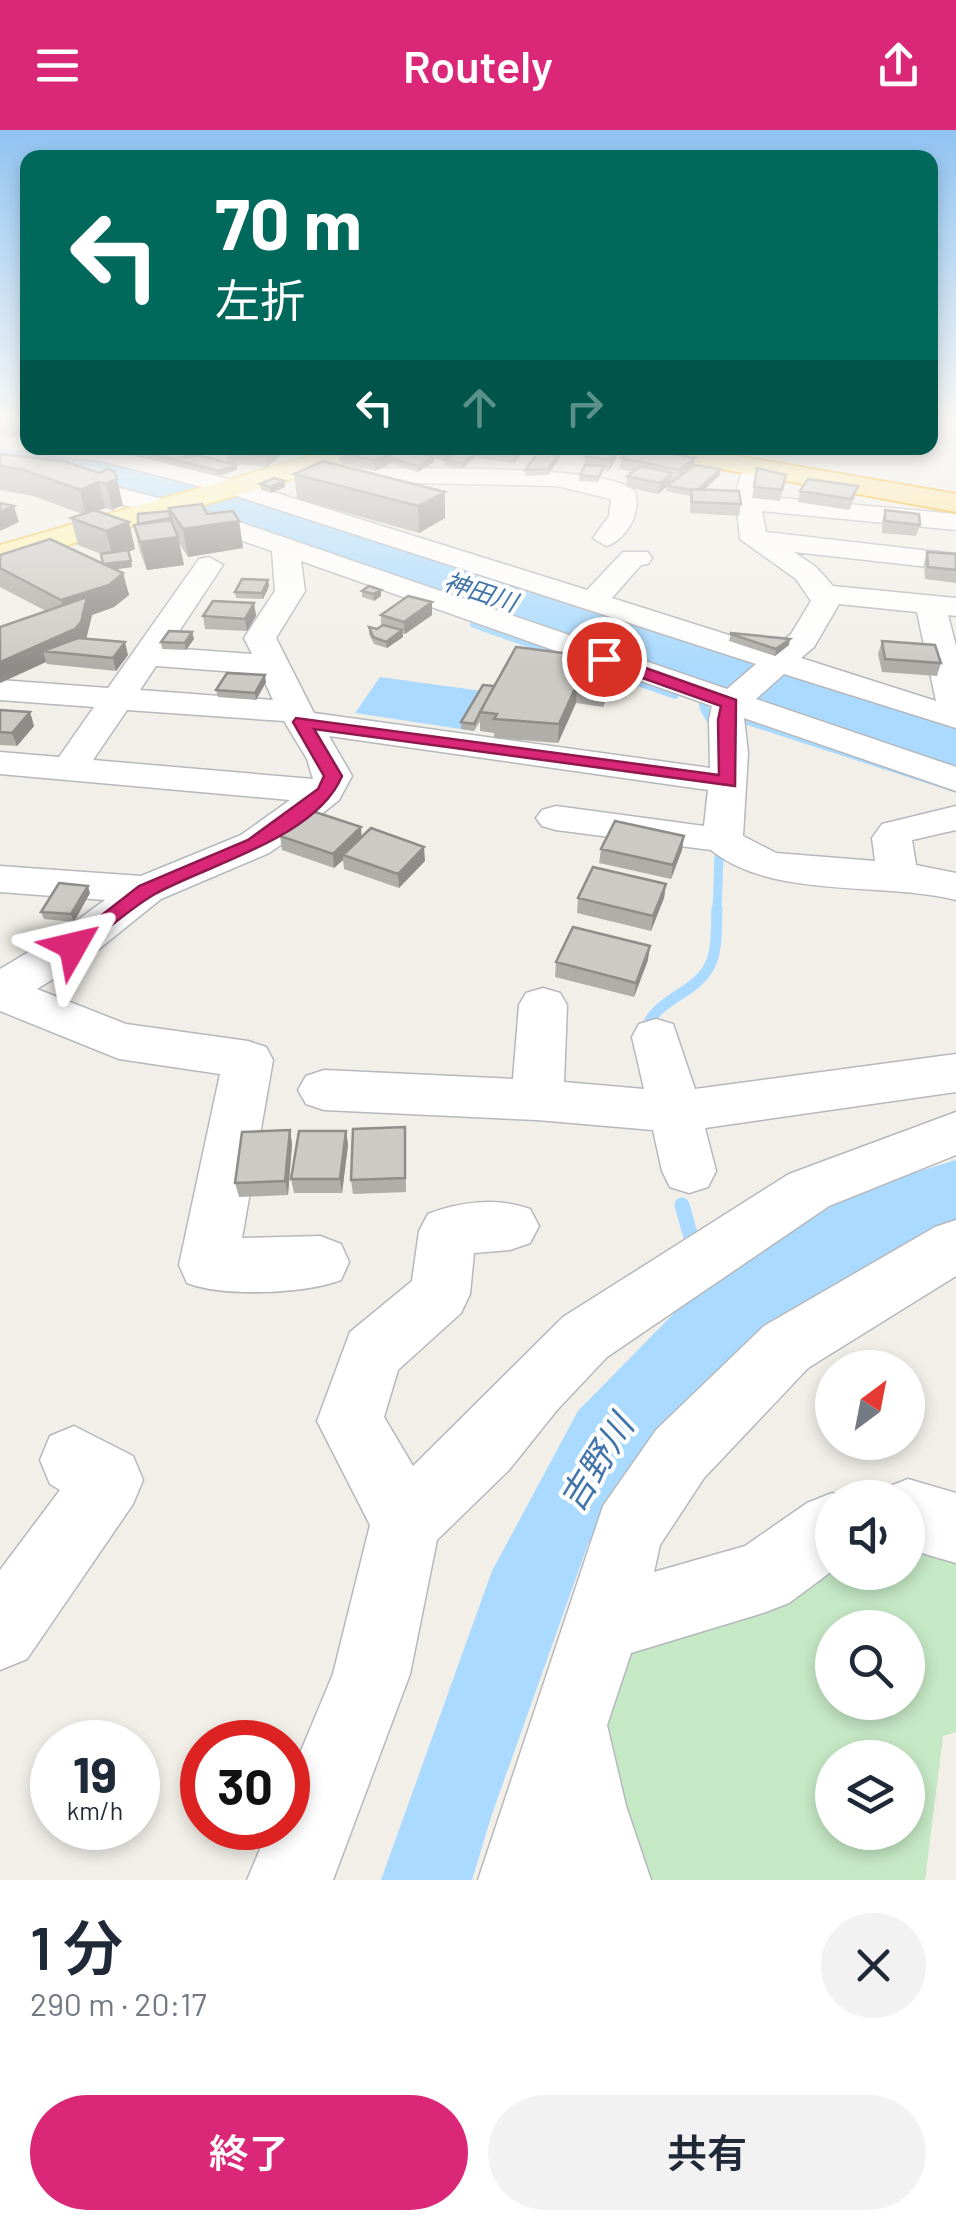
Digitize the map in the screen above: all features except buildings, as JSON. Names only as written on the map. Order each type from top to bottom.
[{"type":"main road","points":[[0,555],[175,504]]},
{"type":"street","points":[[27,504],[96,528]]},
{"type":"street","points":[[158,504],[956,780]]},
{"type":"street","points":[[283,504],[777,664],[956,715],[943,606],[825,594],[808,575],[753,539]]},
{"type":"street","points":[[606,538],[622,518],[623,504]]},
{"type":"street","points":[[747,504],[753,522],[753,539]]},
{"type":"street","points":[[764,504],[956,522]]},
{"type":"street","points":[[753,539],[956,562]]},
{"type":"street","points":[[0,991],[73,946],[146,890],[255,844],[326,792],[333,776],[260,638],[290,591],[285,546]]},
{"type":"street","points":[[592,602],[633,558],[638,558]]},
{"type":"street","points":[[69,769],[209,565]]},
{"type":"street","points":[[825,594],[819,618],[803,640],[732,701],[726,720],[728,782],[724,840],[730,848],[784,866],[931,879],[956,887]]},
{"type":"street","points":[[147,656],[273,665]]},
{"type":"street","points":[[0,690],[299,717],[728,782]]},
{"type":"street","points":[[0,764],[326,792]]},
{"type":"street","points":[[556,818],[724,840]]},
{"type":"street","points":[[897,875],[892,838],[896,832],[956,818]]},
{"type":"street","points":[[0,879],[146,890]]},
{"type":"street","points":[[0,991],[119,1041],[248,1060],[208,1266],[320,1262]]},
{"type":"street","points":[[537,1100],[542,1005]]},
{"type":"street","points":[[656,1037],[690,1171]]},
{"type":"street","points":[[324,1090],[537,1100],[675,1112],[956,1073]]},
{"type":"street","points":[[290,1880],[371,1674],[406,1521],[486,1446],[534,1388],[600,1326],[809,1190],[956,1133]]},
{"type":"street","points":[[406,1521],[350,1421],[372,1353],[440,1294],[448,1231],[510,1226]]},
{"type":"street","points":[[521,1880],[568,1723],[604,1624],[628,1531],[680,1454],[786,1346],[956,1245]]},
{"type":"street","points":[[0,1632],[109,1480],[74,1460]]},
{"type":"street","points":[[925,1519],[956,1528]]},
{"type":"street","points":[[604,1624],[763,1577],[815,1540]]},
{"type":"street","points":[[568,1723],[585,1806],[608,1880]]},
{"type":"green space","points":[[925,1530],[956,1538],[956,1732],[943,1736],[925,1880],[634,1880],[597,1729],[626,1641],[772,1599],[815,1566],[815,1590],[925,1590]]},
{"type":"water","name":"神田川","points":[[176,504],[267,504],[956,726],[956,769]]},
{"type":"water","points":[[380,677],[496,693],[474,731],[355,713]]},
{"type":"water","name":"吉野川","points":[[956,1160],[956,1225],[666,1425],[588,1544],[472,1880],[381,1880],[492,1571],[578,1411],[683,1304],[855,1191]]},
{"type":"waterway","points":[[474,624],[675,695]]},
{"type":"waterway","points":[[703,705],[706,710]]},
{"type":"waterway","points":[[704,708],[715,727]]},
{"type":"waterway","points":[[740,718],[956,788]]},
{"type":"waterway","points":[[717,911],[719,856]]},
{"type":"waterway","points":[[644,1034],[656,1012],[694,984],[710,965],[717,908]]},
{"type":"waterway","points":[[682,1205],[694,1248]]},
{"type":"route","points":[[73,946],[146,890],[255,844],[326,792],[333,776],[302,722],[728,782],[726,720],[730,704],[604,659]]}]
